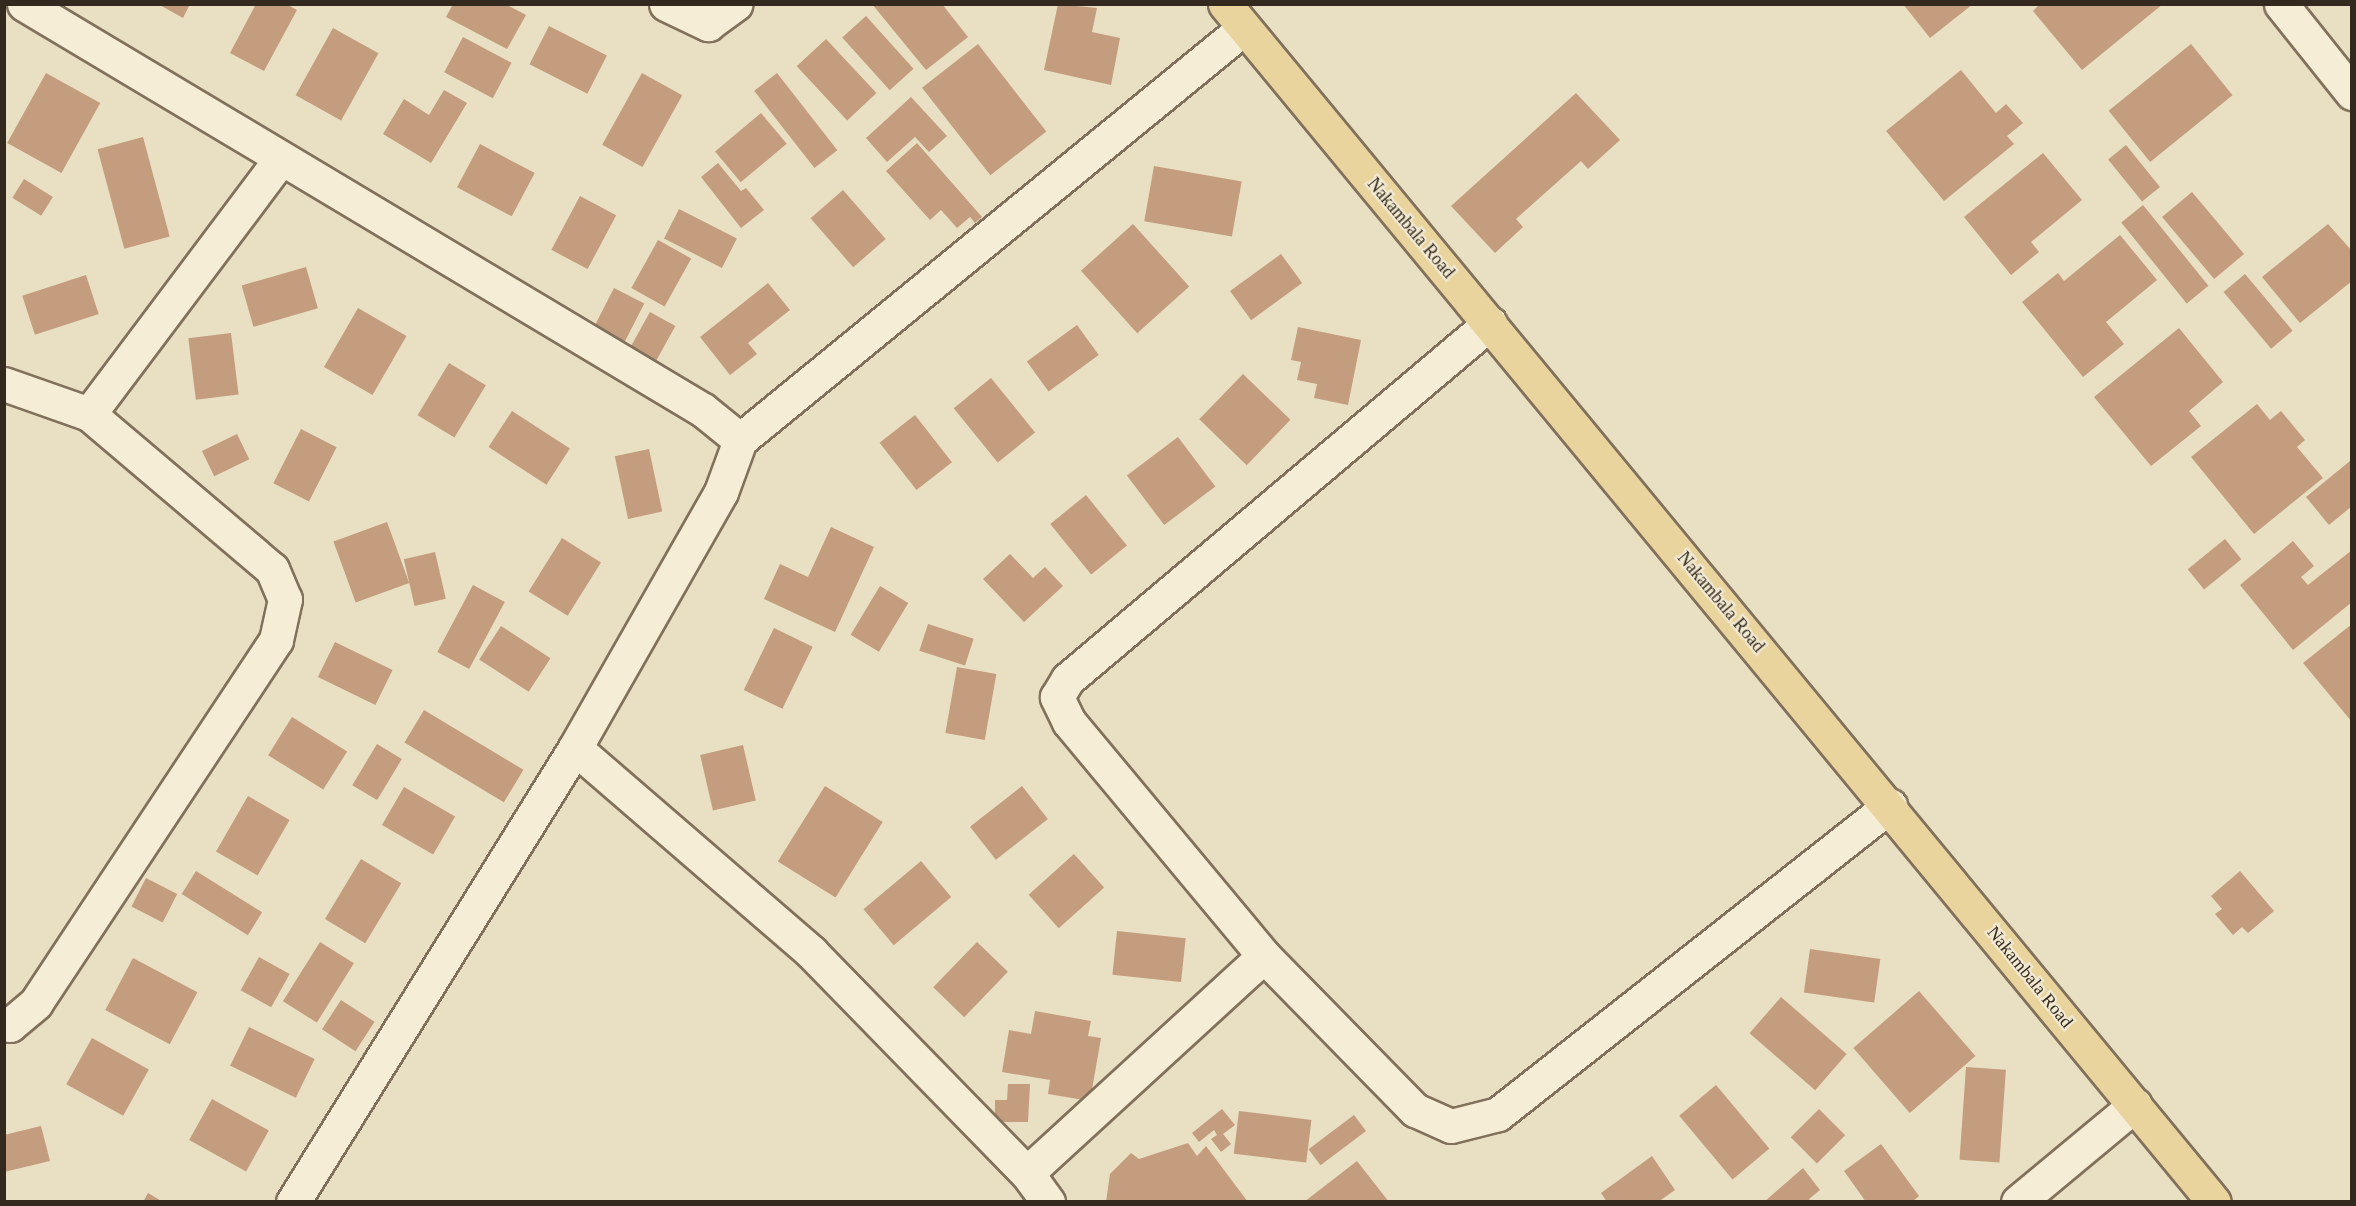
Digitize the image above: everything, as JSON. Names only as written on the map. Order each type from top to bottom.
[{"type":"main road","name":"Nakambala Road","points":[[1234,16],[1890,806],[2214,1202]]},
{"type":"street","points":[[24,4],[280,160],[703,410],[740,440]]},
{"type":"street","points":[[666,4],[708,24],[736,4]]},
{"type":"street","points":[[2281,4],[2352,93]]},
{"type":"street","points":[[293,1202],[575,748],[721,492],[740,440],[1234,16]]},
{"type":"street","points":[[89,414],[280,160]]},
{"type":"street","points":[[1490,322],[1068,679],[1057,697],[1069,722],[1264,956],[1415,1110],[1452,1126],[1474,1123],[1498,1114],[1890,806]]},
{"type":"street","points":[[4,384],[89,414],[272,569],[285,599],[276,640],[49,984],[36,1003],[10,1024],[4,1024]]},
{"type":"street","points":[[575,748],[811,951],[1027,1173],[1048,1202]]},
{"type":"street","points":[[1027,1173],[1264,956]]},
{"type":"street","points":[[2018,1202],[2135,1105]]},
{"type":"building","points":[[158,4],[190,4],[183,18]]},
{"type":"building","points":[[256,4],[286,4],[297,10],[264,71],[230,53]]},
{"type":"building","points":[[453,4],[505,4],[526,15],[507,49],[446,17]]},
{"type":"building","points":[[872,4],[942,4],[968,37],[926,70]]},
{"type":"building","points":[[1058,4],[1097,8],[1092,32],[1120,38],[1111,85],[1044,70]]},
{"type":"building","points":[[1903,4],[1973,4],[1930,38]]},
{"type":"building","points":[[2040,4],[2163,4],[2082,70],[2033,11]]},
{"type":"building","points":[[866,16],[914,69],[890,90],[842,37]]},
{"type":"building","points":[[549,26],[607,56],[587,94],[529,64]]},
{"type":"building","points":[[333,28],[378,53],[341,121],[296,95]]},
{"type":"building","points":[[463,37],[512,63],[493,98],[444,72]]},
{"type":"building","points":[[826,39],[876,93],[847,120],[797,66]]},
{"type":"building","points":[[978,44],[1046,131],[990,175],[922,88]]},
{"type":"building","points":[[2191,44],[2233,95],[2150,162],[2109,111]]},
{"type":"building","points":[[1961,70],[1996,113],[2006,104],[2023,123],[2007,136],[2014,144],[1944,201],[1886,131]]},
{"type":"building","points":[[46,73],[100,103],[61,173],[7,143]]},
{"type":"building","points":[[642,73],[682,95],[642,167],[602,145]]},
{"type":"building","points":[[777,73],[837,150],[814,168],[754,91]]},
{"type":"building","points":[[444,90],[467,103],[431,163],[383,134],[404,99],[429,115]]},
{"type":"building","points":[[1576,93],[1620,140],[1588,169],[1581,161],[1516,219],[1523,227],[1495,253],[1451,206]]},
{"type":"building","points":[[911,97],[947,136],[929,152],[915,137],[887,162],[866,138]]},
{"type":"building","points":[[761,113],[787,144],[741,182],[715,152]]},
{"type":"building","points":[[143,137],[170,236],[124,249],[98,149]]},
{"type":"building","points":[[917,143],[982,217],[975,223],[970,217],[957,228],[941,210],[930,220],[886,171]]},
{"type":"building","points":[[480,144],[535,173],[512,216],[457,187]]},
{"type":"building","points":[[2126,145],[2160,187],[2142,201],[2108,159]]},
{"type":"building","points":[[2043,153],[2082,200],[2031,242],[2039,252],[2011,275],[1964,217]]},
{"type":"building","points":[[718,163],[741,191],[746,188],[764,210],[741,228],[701,177]]},
{"type":"building","points":[[1154,166],[1242,181],[1232,237],[1144,221]]},
{"type":"building","points":[[24,179],[53,197],[41,216],[12,198]]},
{"type":"building","points":[[843,190],[886,239],[853,267],[811,218]]},
{"type":"building","points":[[2192,192],[2244,254],[2214,279],[2162,217]]},
{"type":"building","points":[[580,196],[616,215],[588,269],[551,250]]},
{"type":"building","points":[[2143,205],[2208,286],[2187,303],[2121,223]]},
{"type":"building","points":[[679,209],[737,239],[722,268],[664,238]]},
{"type":"building","points":[[1133,224],[1189,286],[1137,333],[1081,271]]},
{"type":"building","points":[[2328,224],[2352,251],[2352,281],[2300,323],[2262,277]]},
{"type":"building","points":[[2120,235],[2157,280],[2106,322],[2124,344],[2083,377],[2022,302],[2058,273],[2064,281]]},
{"type":"building","points":[[658,240],[691,258],[665,307],[631,288]]},
{"type":"building","points":[[1281,254],[1302,283],[1251,320],[1230,291]]},
{"type":"building","points":[[306,267],[318,308],[253,327],[242,285]]},
{"type":"building","points":[[2245,274],[2293,331],[2271,349],[2224,292]]},
{"type":"building","points":[[86,275],[99,314],[35,335],[22,296]]},
{"type":"building","points":[[768,283],[790,310],[748,343],[757,354],[730,375],[700,337]]},
{"type":"building","points":[[614,288],[644,303],[624,344],[594,328]]},
{"type":"building","points":[[358,308],[406,336],[372,395],[324,367]]},
{"type":"building","points":[[650,312],[675,326],[656,360],[631,346]]},
{"type":"building","points":[[1077,325],[1099,355],[1049,391],[1027,361]]},
{"type":"building","points":[[1298,327],[1361,340],[1348,405],[1314,398],[1317,384],[1297,380],[1301,362],[1291,360]]},
{"type":"building","points":[[2179,328],[2223,382],[2189,411],[2201,426],[2151,466],[2094,397]]},
{"type":"building","points":[[231,333],[239,395],[196,400],[188,338]]},
{"type":"building","points":[[449,363],[486,385],[454,437],[418,415]]},
{"type":"building","points":[[1243,374],[1290,420],[1247,465],[1199,419]]},
{"type":"building","points":[[991,378],[1035,432],[998,463],[954,408]]},
{"type":"building","points":[[2257,404],[2270,420],[2281,411],[2305,440],[2297,447],[2323,478],[2254,534],[2191,457]]},
{"type":"building","points":[[512,411],[570,449],[546,485],[489,447]]},
{"type":"building","points":[[915,415],[952,462],[916,490],[880,443]]},
{"type":"building","points":[[301,429],[337,447],[309,502],[273,483]]},
{"type":"building","points":[[237,434],[249,459],[214,476],[202,451]]},
{"type":"building","points":[[1178,437],[1215,487],[1164,525],[1127,476]]},
{"type":"building","points":[[649,449],[662,512],[628,519],[615,456]]},
{"type":"building","points":[[2350,461],[2352,506],[2329,525],[2306,497]]},
{"type":"building","points":[[1086,495],[1127,546],[1091,574],[1050,524]]},
{"type":"building","points":[[387,522],[409,583],[356,603],[333,541]]},
{"type":"building","points":[[831,527],[874,547],[835,632],[764,599],[780,564],[808,577]]},
{"type":"building","points":[[562,538],[601,562],[568,616],[529,591]]},
{"type":"building","points":[[2225,539],[2241,559],[2204,589],[2188,569]]},
{"type":"building","points":[[2293,541],[2314,566],[2301,577],[2308,585],[2352,550],[2352,602],[2293,650],[2240,585]]},
{"type":"building","points":[[435,552],[446,599],[415,606],[404,559]]},
{"type":"building","points":[[1010,554],[1033,578],[1045,567],[1063,586],[1024,622],[983,579]]},
{"type":"building","points":[[473,585],[505,602],[469,669],[437,652]]},
{"type":"building","points":[[880,586],[908,603],[879,652],[851,635]]},
{"type":"building","points":[[928,624],[974,639],[965,665],[919,651]]},
{"type":"building","points":[[2352,624],[2352,722],[2303,663]]},
{"type":"building","points":[[501,626],[550,658],[529,692],[479,660]]},
{"type":"building","points":[[774,628],[813,647],[782,709],[744,690]]},
{"type":"building","points":[[335,642],[393,670],[375,705],[318,677]]},
{"type":"building","points":[[957,667],[996,674],[985,740],[945,733]]},
{"type":"building","points":[[424,710],[523,770],[504,802],[404,743]]},
{"type":"building","points":[[292,717],[347,751],[323,790],[268,755]]},
{"type":"building","points":[[377,744],[402,759],[377,800],[352,785]]},
{"type":"building","points":[[743,745],[756,801],[713,810],[700,755]]},
{"type":"building","points":[[825,786],[883,822],[836,898],[778,861]]},
{"type":"building","points":[[1022,786],[1048,819],[996,860],[970,827]]},
{"type":"building","points":[[404,787],[455,816],[433,855],[382,825]]},
{"type":"building","points":[[248,796],[290,820],[258,875],[216,851]]},
{"type":"building","points":[[1074,854],[1104,887],[1059,928],[1029,895]]},
{"type":"building","points":[[361,859],[401,883],[365,943],[325,919]]},
{"type":"building","points":[[921,861],[951,897],[894,945],[864,909]]},
{"type":"building","points":[[196,871],[262,912],[248,935],[182,894]]},
{"type":"building","points":[[2240,871],[2274,911],[2248,933],[2242,927],[2233,935],[2215,914],[2222,909],[2211,896]]},
{"type":"building","points":[[146,878],[177,894],[163,922],[131,907]]},
{"type":"building","points":[[1117,931],[1186,938],[1181,982],[1112,975]]},
{"type":"building","points":[[320,942],[354,963],[317,1023],[283,1001]]},
{"type":"building","points":[[977,942],[1008,972],[964,1017],[933,987]]},
{"type":"building","points":[[1810,949],[1880,959],[1874,1002],[1804,993]]},
{"type":"building","points":[[259,957],[290,974],[271,1007],[241,990]]},
{"type":"building","points":[[133,958],[197,992],[170,1044],[105,1010]]},
{"type":"building","points":[[1919,991],[1975,1056],[1910,1113],[1853,1048]]},
{"type":"building","points":[[1781,997],[1847,1054],[1815,1090],[1750,1033]]},
{"type":"building","points":[[341,1000],[375,1022],[355,1051],[322,1029]]},
{"type":"building","points":[[1035,1011],[1091,1021],[1088,1036],[1101,1038],[1090,1101],[1048,1094],[1050,1080],[1002,1072],[1009,1030],[1031,1034]]},
{"type":"building","points":[[249,1027],[315,1059],[296,1098],[230,1066]]},
{"type":"building","points":[[92,1038],[149,1070],[123,1116],[66,1084]]},
{"type":"building","points":[[1966,1067],[2006,1070],[1999,1163],[1960,1160]]},
{"type":"building","points":[[1008,1084],[1030,1084],[1028,1122],[995,1122],[995,1100],[1007,1100]]},
{"type":"building","points":[[1716,1085],[1769,1149],[1733,1179],[1679,1116]]},
{"type":"building","points":[[212,1099],[269,1131],[246,1172],[189,1140]]},
{"type":"building","points":[[1222,1109],[1235,1125],[1223,1134],[1231,1144],[1221,1152],[1211,1139],[1217,1135],[1214,1130],[1199,1142],[1192,1133]]},
{"type":"building","points":[[1819,1109],[1845,1135],[1817,1163],[1791,1137]]},
{"type":"building","points":[[1239,1111],[1311,1120],[1306,1163],[1234,1154]]},
{"type":"building","points":[[1354,1115],[1366,1131],[1321,1165],[1308,1149]]},
{"type":"building","points":[[41,1126],[50,1161],[4,1172],[4,1135]]},
{"type":"building","points":[[1188,1143],[1197,1156],[1206,1146],[1248,1202],[1106,1202],[1110,1174],[1131,1153],[1139,1159]]},
{"type":"building","points":[[1881,1144],[1919,1196],[1912,1202],[1866,1202],[1844,1171]]},
{"type":"building","points":[[1652,1156],[1675,1190],[1658,1202],[1607,1202],[1601,1193]]},
{"type":"building","points":[[1357,1161],[1389,1202],[1304,1202]]},
{"type":"building","points":[[1803,1168],[1820,1190],[1809,1199],[1811,1202],[1764,1202]]},
{"type":"building","points":[[148,1193],[163,1202],[143,1202]]}]
